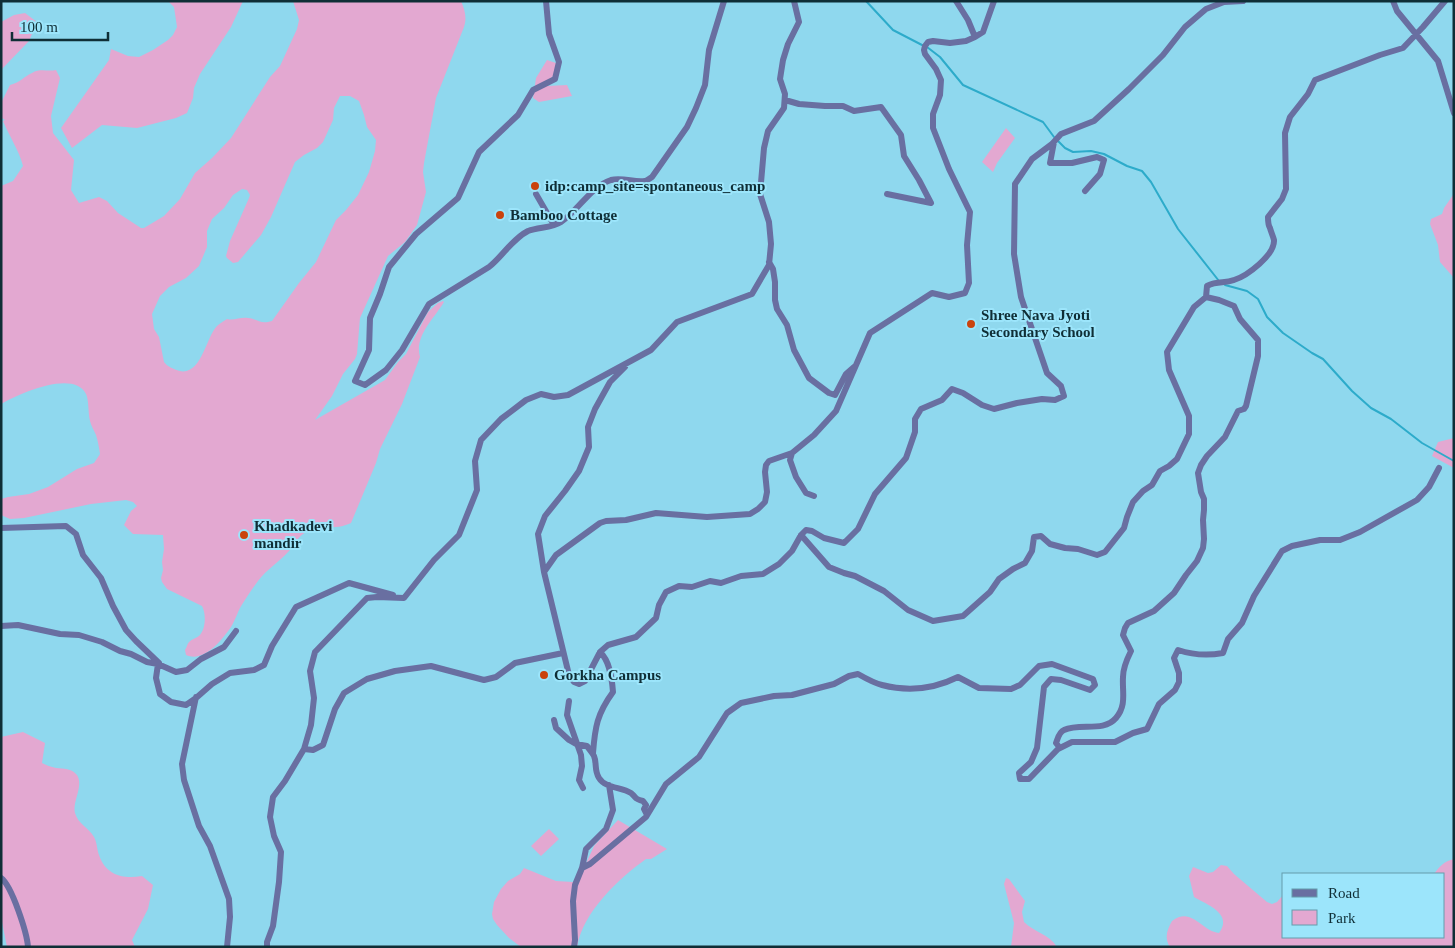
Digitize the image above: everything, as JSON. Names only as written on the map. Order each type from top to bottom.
[{"type":"street","points":[[546,1],[549,34],[559,62],[555,79],[533,90],[518,115],[479,152],[458,198],[416,234],[389,267],[370,318],[369,350],[355,381],[365,385],[386,370],[402,350],[429,304],[488,267],[513,242],[528,232],[560,224],[590,194],[612,180],[645,181],[652,177],[687,127],[696,108],[705,85],[709,50],[724,1]]},
{"type":"street","points":[[404,598],[434,560],[459,534],[477,490],[475,461],[481,440],[501,419],[526,400],[541,394],[554,397],[568,395],[651,350],[678,322],[752,294],[769,265],[769,222],[760,194],[764,148],[768,131],[784,108],[785,94],[780,79],[783,60],[788,44],[799,22],[794,1]]},
{"type":"street","points":[[956,1],[968,20],[975,37]]},
{"type":"street","points":[[544,572],[556,555],[600,523],[606,521],[626,520],[656,514],[706,517],[750,514],[758,509],[765,502],[767,492],[766,465],[769,461],[792,453],[814,435],[836,411],[870,333],[932,292],[949,297],[965,293],[969,283],[967,245],[970,212],[949,169],[933,128],[941,80],[936,69],[925,54],[924,46],[928,42],[933,41],[950,43],[966,41],[983,32],[994,1]]},
{"type":"street","points":[[633,360],[620,370],[610,382],[595,408],[588,427],[589,447],[579,471],[545,516],[538,534],[544,572],[569,676],[574,682],[579,684],[584,680],[600,652],[608,645],[636,637],[656,618],[659,606],[666,592],[679,586],[692,587],[710,581],[721,583],[741,576],[763,574],[779,564],[792,551],[806,530],[812,531],[824,538],[844,543],[858,529],[875,494],[906,458],[915,432],[915,419],[921,409],[942,400],[952,389],[994,410],[1017,403],[1042,399],[1056,400],[1064,396],[1062,386],[1047,373],[1021,297],[1014,254],[1015,184],[1032,159],[1061,134],[1094,121],[1129,89],[1163,54],[1185,27],[1206,9],[1224,2],[1243,1]]},
{"type":"street","points":[[1394,1],[1397,11],[1438,62],[1454,113]]},
{"type":"street","points":[[801,535],[829,567],[855,576],[884,591],[908,610],[934,620],[963,616],[990,592],[999,579],[1025,563],[1032,551],[1034,537],[1041,536],[1050,544],[1078,549],[1097,555],[1105,552],[1124,528],[1133,502],[1143,491],[1152,485],[1160,471],[1177,459],[1189,434],[1190,416],[1169,370],[1167,352],[1194,307],[1206,297],[1207,286],[1214,282],[1232,281],[1247,274],[1273,248],[1274,239],[1269,227],[1268,216],[1282,199],[1286,189],[1285,133],[1290,116],[1308,94],[1315,80],[1403,48],[1445,1]]},
{"type":"street","points":[[785,100],[808,105],[843,106],[854,110],[881,107],[901,135],[904,156],[931,203],[887,194]]},
{"type":"street","points":[[1054,142],[1050,162],[1072,163],[1097,157],[1104,160],[1100,174],[1084,191]]},
{"type":"street","points":[[536,194],[554,225]]},
{"type":"street","points":[[769,261],[773,269],[777,309],[787,325],[794,350],[809,378],[829,393],[835,395],[846,374],[856,365]]},
{"type":"street","points":[[1060,748],[1056,743],[1063,730],[1102,725],[1110,723],[1117,717],[1124,703],[1124,668],[1131,651],[1123,635],[1125,628],[1128,623],[1154,611],[1174,594],[1198,561],[1203,548],[1204,499],[1198,473],[1207,456],[1225,437],[1238,411],[1246,406],[1258,356],[1258,340],[1240,318],[1234,306],[1206,297]]},
{"type":"street","points":[[792,453],[790,460],[796,477],[806,492],[814,496]]},
{"type":"street","points":[[582,868],[590,864],[647,815],[666,784],[698,757],[727,713],[741,703],[774,696],[792,695],[834,684],[849,676],[858,674],[881,685],[912,689],[933,687],[958,677],[979,688],[1011,689],[1020,685],[1039,666],[1052,664],[1093,679],[1095,685],[1090,690],[1061,680],[1051,679],[1044,688],[1037,748],[1031,762],[1019,774],[1020,779],[1029,779],[1060,748],[1072,742],[1114,742],[1133,732],[1147,728],[1160,704],[1175,690],[1179,682],[1179,673],[1174,658],[1178,650],[1191,654],[1212,655],[1223,652],[1228,639],[1242,624],[1254,596],[1282,551],[1292,546],[1320,540],[1340,540],[1360,532],[1417,500],[1429,487],[1439,468]]},
{"type":"street","points":[[1,528],[66,526],[76,534],[83,555],[101,578],[126,630],[160,665]]},
{"type":"street","points":[[160,665],[156,678],[160,694],[171,702],[186,705],[212,684],[230,673],[254,670],[264,665],[272,646],[296,607],[349,583],[404,598]]},
{"type":"street","points":[[267,947],[273,926],[279,882],[280,852],[270,817],[273,796],[285,781],[304,750],[311,725],[314,698],[310,671],[315,652],[367,598],[404,598]]},
{"type":"street","points":[[1,626],[18,625],[60,634],[80,635],[176,672],[186,670],[201,659],[224,647],[236,631]]},
{"type":"street","points":[[593,754],[595,727],[602,707],[613,692],[612,678],[604,656],[600,652]]},
{"type":"street","points":[[304,750],[313,750],[323,745],[335,709],[344,693],[367,679],[395,671],[431,666],[484,680],[496,677],[515,663],[563,653]]},
{"type":"street","points":[[196,697],[182,764],[184,780],[199,826],[210,846],[229,899],[230,917],[227,947]]},
{"type":"street","points":[[568,701],[567,715],[578,744],[582,766],[579,780],[583,788]]},
{"type":"street","points":[[554,720],[556,728],[569,740],[587,746],[595,758],[595,768],[603,784],[632,794],[636,799],[644,801],[646,806],[644,809],[647,815]]},
{"type":"street","points":[[574,947],[573,901],[575,885],[582,868],[586,849],[606,829],[613,810],[608,785]]},
{"type":"street","points":[[1,878],[5,881],[16,904],[28,947]]},
{"type":"green space","points":[[168,1],[243,1],[231,27],[200,74],[187,113],[176,118],[137,128],[102,125],[72,148],[61,128],[109,60],[111,49],[128,56],[139,57],[153,50],[173,35],[177,27],[174,7]]},
{"type":"green space","points":[[293,1],[461,1],[465,17],[464,27],[436,98],[423,172],[426,192],[417,225],[405,242],[388,256],[360,318],[355,359],[343,374],[332,396],[315,420],[385,380],[406,354],[428,312],[438,303],[444,302],[422,335],[419,349],[420,357],[402,404],[380,449],[351,523],[339,527],[315,529],[301,536],[289,551],[258,581],[223,638],[206,653],[193,657],[186,655],[185,650],[189,642],[202,632],[205,620],[202,606],[167,589],[162,582],[163,535],[133,534],[124,525],[131,511],[137,506],[133,502],[126,500],[91,504],[24,518],[10,519],[1,515],[1,499],[29,494],[48,487],[77,469],[94,463],[100,454],[97,437],[90,421],[87,397],[80,387],[70,384],[45,386],[1,404],[1,186],[13,181],[23,166],[3,121],[5,120],[2,118],[2,101],[10,85],[41,70],[56,70],[60,78],[51,116],[53,133],[74,160],[71,190],[79,203],[99,197],[107,201],[118,213],[144,228],[164,216],[180,199],[195,173],[231,138],[270,77],[280,66],[297,29],[299,20]],"holes":[[[340,96],[350,96],[359,101],[367,127],[376,140],[375,151],[369,172],[358,195],[336,220],[316,262],[272,321],[262,322],[245,318],[227,319],[217,326],[201,357],[190,369],[183,371],[167,365],[164,362],[159,337],[154,329],[152,314],[160,296],[169,287],[186,278],[199,266],[207,247],[207,231],[212,219],[224,208],[233,195],[242,189],[247,190],[250,195],[230,241],[226,256],[233,263],[238,262],[261,235],[295,162],[323,142],[333,120],[334,108]]]},
{"type":"green space","points":[[25,13],[37,22],[29,41],[1,70],[1,22],[14,15]]},
{"type":"green space","points":[[547,60],[556,63],[555,74],[547,86],[567,85],[572,96],[539,102],[533,98],[536,78]]},
{"type":"green space","points":[[1006,128],[1015,138],[997,163],[993,172],[982,162]]},
{"type":"green space","points":[[1453,195],[1454,278],[1440,262],[1438,245],[1430,224],[1431,219],[1442,214]]},
{"type":"green space","points":[[1454,438],[1454,468],[1432,456],[1438,442]]},
{"type":"green space","points":[[23,732],[45,743],[42,763],[54,768],[70,770],[77,775],[79,789],[75,804],[76,817],[94,837],[99,855],[106,868],[122,876],[142,876],[153,885],[148,909],[132,940],[135,947],[7,947],[1,917],[1,737]]},
{"type":"green space","points":[[618,820],[667,849],[651,859],[646,859],[613,886],[586,921],[577,947],[521,947],[509,938],[497,925],[492,914],[494,902],[508,881],[520,874],[524,868],[556,881],[573,882],[583,870],[594,846]]},
{"type":"green space","points":[[549,829],[559,839],[541,856],[531,846]]},
{"type":"green space","points":[[1454,859],[1454,947],[1170,947],[1167,940],[1167,934],[1172,921],[1185,916],[1219,933],[1223,926],[1221,915],[1212,907],[1194,897],[1189,876],[1193,867],[1208,873],[1213,872],[1221,865],[1227,866],[1267,902],[1272,904],[1282,896],[1282,938],[1445,938],[1445,873],[1435,873],[1447,861]]},
{"type":"green space","points":[[1006,878],[1009,879],[1025,901],[1022,912],[1024,922],[1050,939],[1057,947],[1011,947],[1014,923],[1004,884]]},
{"type":"waterway","points":[[866,1],[893,30],[922,45]]},
{"type":"waterway","points":[[927,47],[940,57],[963,85],[1043,122],[1054,137]]},
{"type":"waterway","points":[[1058,141],[1065,148],[1073,152],[1091,151],[1104,154],[1127,166],[1142,171],[1151,182],[1178,229],[1219,281]]},
{"type":"waterway","points":[[1225,285],[1247,291],[1258,299],[1267,317],[1283,333],[1323,359],[1352,391],[1371,408],[1391,419],[1422,443],[1454,461]]},
{"type":"place","name":"idp:camp_site=spontaneous_camp","points":[[535,186]]},
{"type":"place","name":"Bamboo Cottage","points":[[500,215]]},
{"type":"place","name":"Shree Nava Jyoti Secondary School","points":[[971,324]]},
{"type":"place","name":"Khadkadevi mandir","points":[[244,535]]},
{"type":"place","name":"Gorkha Campus","points":[[544,675]]}]
